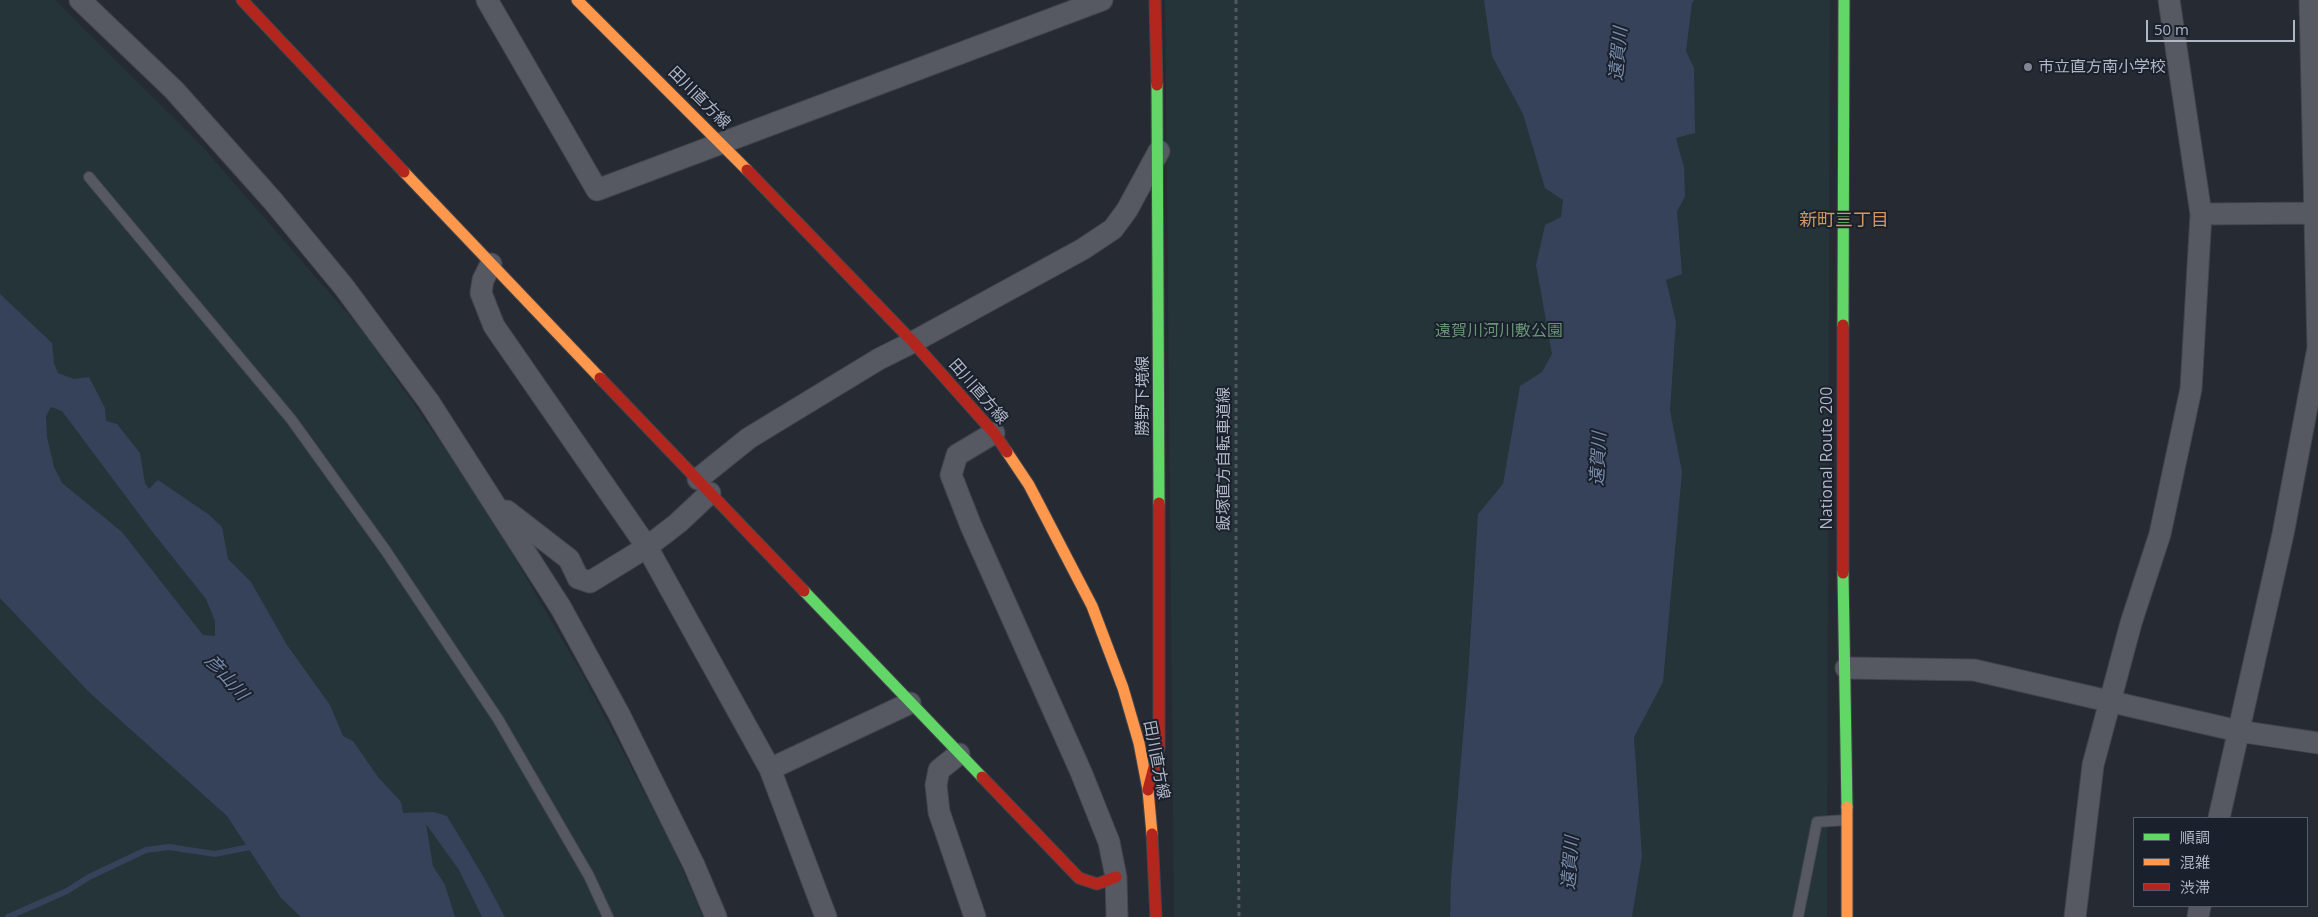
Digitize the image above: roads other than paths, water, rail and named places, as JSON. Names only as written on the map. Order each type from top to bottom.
[{"type":"main road","points":[[242,0],[491,264],[1079,878],[1097,884],[1116,877]]},
{"type":"main road","name":"田川直方線","points":[[577,0],[722,144],[913,342],[994,433],[1029,485],[1067,554],[1092,606],[1126,697],[1139,742],[1148,790],[1156,874],[1156,917]]},
{"type":"main road","name":"勝野下境線","points":[[1148,790],[1159,748],[1159,151],[1155,0]]},
{"type":"main road","name":"National Route 200","points":[[1844,0],[1843,562],[1846,668],[1847,917]]},
{"type":"street","points":[[80,0],[174,90],[273,201],[338,280],[429,402],[560,608],[620,714],[694,865],[716,917]]},
{"type":"street","points":[[487,0],[597,190],[1102,0]]},
{"type":"street","points":[[2075,917],[2093,765],[2109,702],[2160,534],[2191,389],[2201,214],[2169,0]]},
{"type":"street","points":[[2219,817],[2283,534],[2318,348],[2310,0]]},
{"type":"street","points":[[495,503],[569,559],[578,578],[590,582],[646,547],[678,523],[704,486],[749,438],[879,359],[1083,249],[1113,230],[1128,210],[1159,151]]},
{"type":"street","points":[[2201,214],[2316,213]]},
{"type":"street","points":[[491,264],[483,280],[481,293],[494,326],[646,547],[770,769],[826,917]]},
{"type":"street","points":[[994,433],[956,454],[951,475],[971,526],[1081,772],[1109,842],[1116,877],[1117,917]]},
{"type":"street","points":[[1846,668],[1974,670],[2238,731],[2318,743]]},
{"type":"street","points":[[770,769],[910,703]]},
{"type":"street","points":[[959,754],[939,770],[936,785],[939,812],[976,917]]},
{"type":"lane","points":[[89,177],[291,419],[386,550],[498,719],[589,876],[608,917]]},
{"type":"lane","points":[[1798,917],[1818,822],[1847,820]]},
{"type":"water","name":"遠賀川","points":[[1484,0],[1694,0],[1692,3],[1686,51],[1694,68],[1695,133],[1676,138],[1684,167],[1685,197],[1677,211],[1682,274],[1666,280],[1676,322],[1670,410],[1682,472],[1663,682],[1634,737],[1642,856],[1632,917],[1450,917],[1451,878],[1468,677],[1478,514],[1503,484],[1520,386],[1542,372],[1552,354],[1536,265],[1545,225],[1561,217],[1563,200],[1545,188],[1523,114],[1492,56]]},
{"type":"water","name":"彦山川","points":[[0,294],[52,343],[54,363],[58,373],[74,379],[89,377],[105,408],[106,421],[117,424],[140,453],[145,483],[149,489],[158,480],[208,514],[222,527],[228,559],[251,582],[287,645],[330,705],[343,736],[353,741],[378,777],[401,802],[403,813],[434,812],[447,816],[505,917],[482,917],[459,870],[426,824],[433,866],[445,885],[455,917],[301,917],[281,898],[227,816],[90,693],[0,598]],"holes":[[[51,407],[62,411],[151,530],[206,599],[215,621],[215,636],[203,635],[122,532],[62,483],[54,467],[47,437],[46,416]]]},
{"type":"waterway","points":[[8,917],[67,891],[89,877],[146,850],[169,847],[215,854],[255,846]]},
{"type":"place","name":"市立直方南小学校","points":[[2028,67]]},
{"type":"district","name":"新町三丁目","points":[[1844,221]]},
{"type":"park label","name":"遠賀川河川敷公園","points":[[1499,331]]}]
